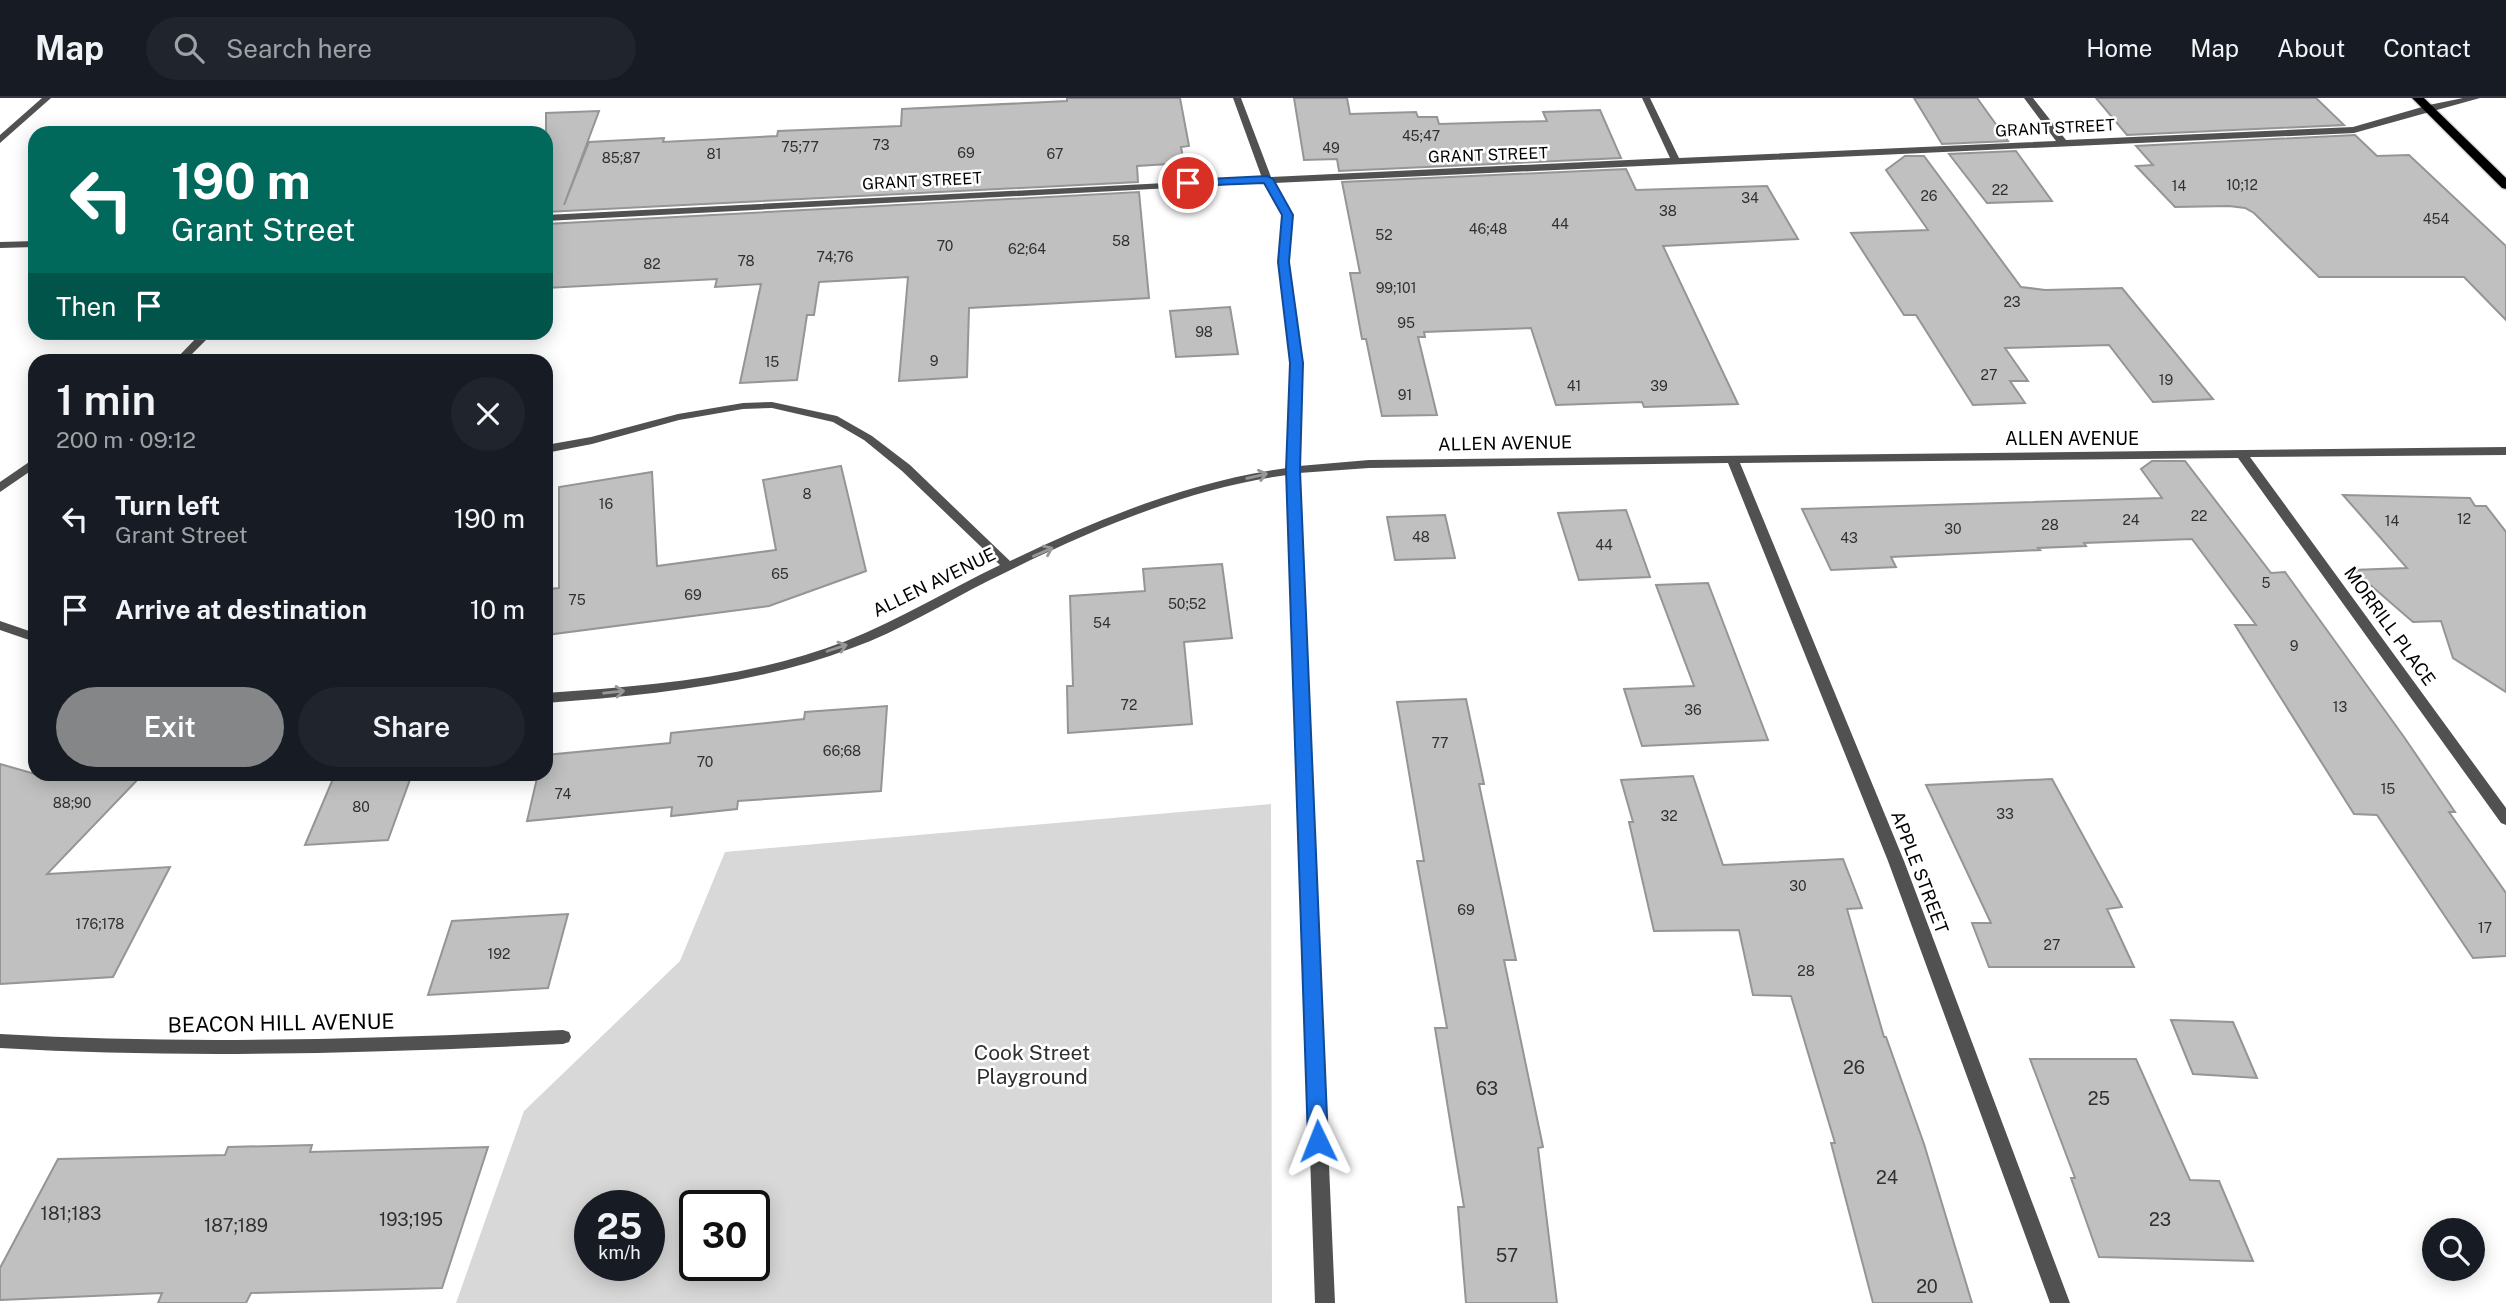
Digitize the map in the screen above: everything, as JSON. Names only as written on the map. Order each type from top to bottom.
[{"type":"main road","points":[[2418,98],[2506,185]]},
{"type":"street","points":[[0,140],[47,98]]},
{"type":"street","points":[[1237,98],[1267,179],[1287,215],[1284,262],[1297,363],[1293,470],[1325,1303]]},
{"type":"street","points":[[1646,98],[1677,163]]},
{"type":"street","points":[[2028,98],[2063,143]]},
{"type":"street","name":"GRANT STREET","points":[[553,218],[1267,179],[1677,163],[2354,130],[2429,108],[2476,98]]},
{"type":"street","points":[[0,245],[28,244]]},
{"type":"street","points":[[186,354],[201,340]]},
{"type":"street","points":[[553,448],[678,417],[743,406],[772,405],[837,419],[869,438],[906,468],[1009,567]]},
{"type":"street","name":"ALLEN AVENUE","points":[[553,697],[656,688],[777,668],[848,645],[1009,567],[1151,507],[1224,484],[1293,470],[1369,464],[2506,452]]},
{"type":"street","name":"MORRILL PLACE","points":[[2243,456],[2506,819]]},
{"type":"street","name":"APPLE STREET","points":[[1732,459],[1896,861],[2060,1303]]},
{"type":"street","points":[[0,488],[28,467]]},
{"type":"street","points":[[0,625],[28,635]]},
{"type":"street","name":"BEACON HILL AVENUE","points":[[0,1041],[74,1047],[232,1049],[563,1037]]},
{"type":"green space","name":"Cook Street Playground","points":[[1271,804],[1272,1303],[456,1303],[524,1111],[680,961],[725,852]]},
{"type":"building","points":[[1067,98],[1180,98],[1189,146],[1181,147],[1184,163],[1137,166],[1138,182],[553,212],[553,126],[546,126],[546,113],[599,111],[564,205],[589,142],[664,138],[663,142],[777,136],[778,131],[901,126],[902,109],[1067,101]]},
{"type":"building","points":[[1294,98],[1347,98],[1350,114],[1416,112],[1418,117],[1437,117],[1439,124],[1547,121],[1543,112],[1600,110],[1621,158],[1339,171],[1337,159],[1304,160]]},
{"type":"building","points":[[1914,98],[1977,98],[2008,141],[1942,144]]},
{"type":"building","points":[[2096,98],[2316,98],[2344,125],[2127,135]]},
{"type":"building","points":[[2355,135],[2377,156],[2409,155],[2506,246],[2506,320],[2464,277],[2319,277],[2254,213],[2245,208],[2229,206],[2175,207],[2136,166],[2153,165],[2136,146]]},
{"type":"building","points":[[2016,151],[2052,201],[1987,203],[1949,154]]},
{"type":"building","points":[[1905,156],[1924,156],[2021,287],[2045,290],[2122,288],[2213,399],[2153,402],[2109,345],[2005,348],[2028,381],[2010,381],[2025,403],[1973,405],[1916,315],[1904,315],[1851,233],[1928,230],[1886,170]]},
{"type":"building","points":[[1626,169],[1636,190],[1767,186],[1798,239],[1663,246],[1738,404],[1644,407],[1642,402],[1556,405],[1531,328],[1424,332],[1425,337],[1418,337],[1437,415],[1382,416],[1366,339],[1362,339],[1350,273],[1360,273],[1342,182]]},
{"type":"building","points":[[1139,192],[1149,298],[969,308],[967,377],[899,381],[908,277],[819,282],[814,315],[807,315],[797,380],[740,383],[761,284],[715,287],[717,279],[553,288],[553,224]]},
{"type":"building","points":[[1230,307],[1238,354],[1176,357],[1170,311]]},
{"type":"building","points":[[2152,461],[2185,461],[2271,573],[2285,572],[2404,737],[2455,812],[2449,812],[2506,893],[2506,956],[2473,958],[2377,815],[2354,814],[2235,625],[2256,625],[2192,539],[2084,543],[2086,546],[2038,548],[2040,550],[1891,557],[1896,567],[1831,570],[1802,509],[2162,498],[2141,469]]},
{"type":"building","points":[[841,466],[866,571],[769,606],[553,634],[553,589],[559,588],[559,487],[652,472],[657,566],[776,550],[763,480]]},
{"type":"building","points":[[2343,495],[2470,498],[2475,506],[2486,506],[2506,532],[2506,692],[2453,658],[2441,621],[2413,622],[2353,570],[2407,568]]},
{"type":"building","points":[[1626,510],[1650,577],[1579,580],[1558,513]]},
{"type":"building","points":[[1445,515],[1455,558],[1395,560],[1387,517]]},
{"type":"building","points":[[1222,564],[1232,638],[1184,642],[1192,724],[1068,733],[1067,686],[1073,686],[1070,596],[1145,591],[1143,569]]},
{"type":"building","points":[[1708,583],[1768,740],[1642,746],[1624,689],[1694,686],[1656,585]]},
{"type":"building","points":[[1466,699],[1484,784],[1479,784],[1516,960],[1504,960],[1543,1147],[1538,1148],[1557,1303],[1466,1303],[1458,1207],[1464,1207],[1435,1028],[1447,1028],[1417,861],[1424,861],[1397,702]]},
{"type":"building","points":[[887,706],[881,791],[738,801],[737,809],[671,816],[672,807],[527,821],[536,781],[553,781],[553,754],[670,743],[671,733],[804,719],[805,712]]},
{"type":"building","points":[[0,764],[28,772],[28,781],[136,781],[47,874],[170,867],[113,977],[0,984]]},
{"type":"building","points":[[1693,776],[1723,865],[1843,859],[1862,908],[1847,909],[1884,1037],[1924,1144],[1972,1303],[1873,1303],[1831,1143],[1835,1143],[1791,996],[1753,995],[1739,930],[1654,931],[1629,822],[1633,822],[1621,780]]},
{"type":"building","points":[[2052,779],[2122,907],[2107,909],[2134,967],[1989,967],[1972,923],[1991,923],[1926,785]]},
{"type":"building","points":[[332,781],[409,781],[388,840],[305,845]]},
{"type":"building","points":[[568,914],[548,988],[428,995],[452,921]]},
{"type":"building","points":[[2171,1020],[2233,1022],[2257,1078],[2193,1074]]},
{"type":"building","points":[[2030,1059],[2136,1059],[2190,1180],[2219,1181],[2253,1261],[2099,1257],[2071,1178],[2075,1178]]},
{"type":"building","points":[[312,1145],[310,1152],[488,1147],[442,1288],[251,1293],[246,1303],[158,1303],[162,1293],[0,1300],[0,1268],[58,1159],[225,1155],[228,1147]]},
{"type":"route","points":[[1188,183],[1267,179],[1287,215],[1284,262],[1297,363],[1293,470],[1318,1141]]}]
